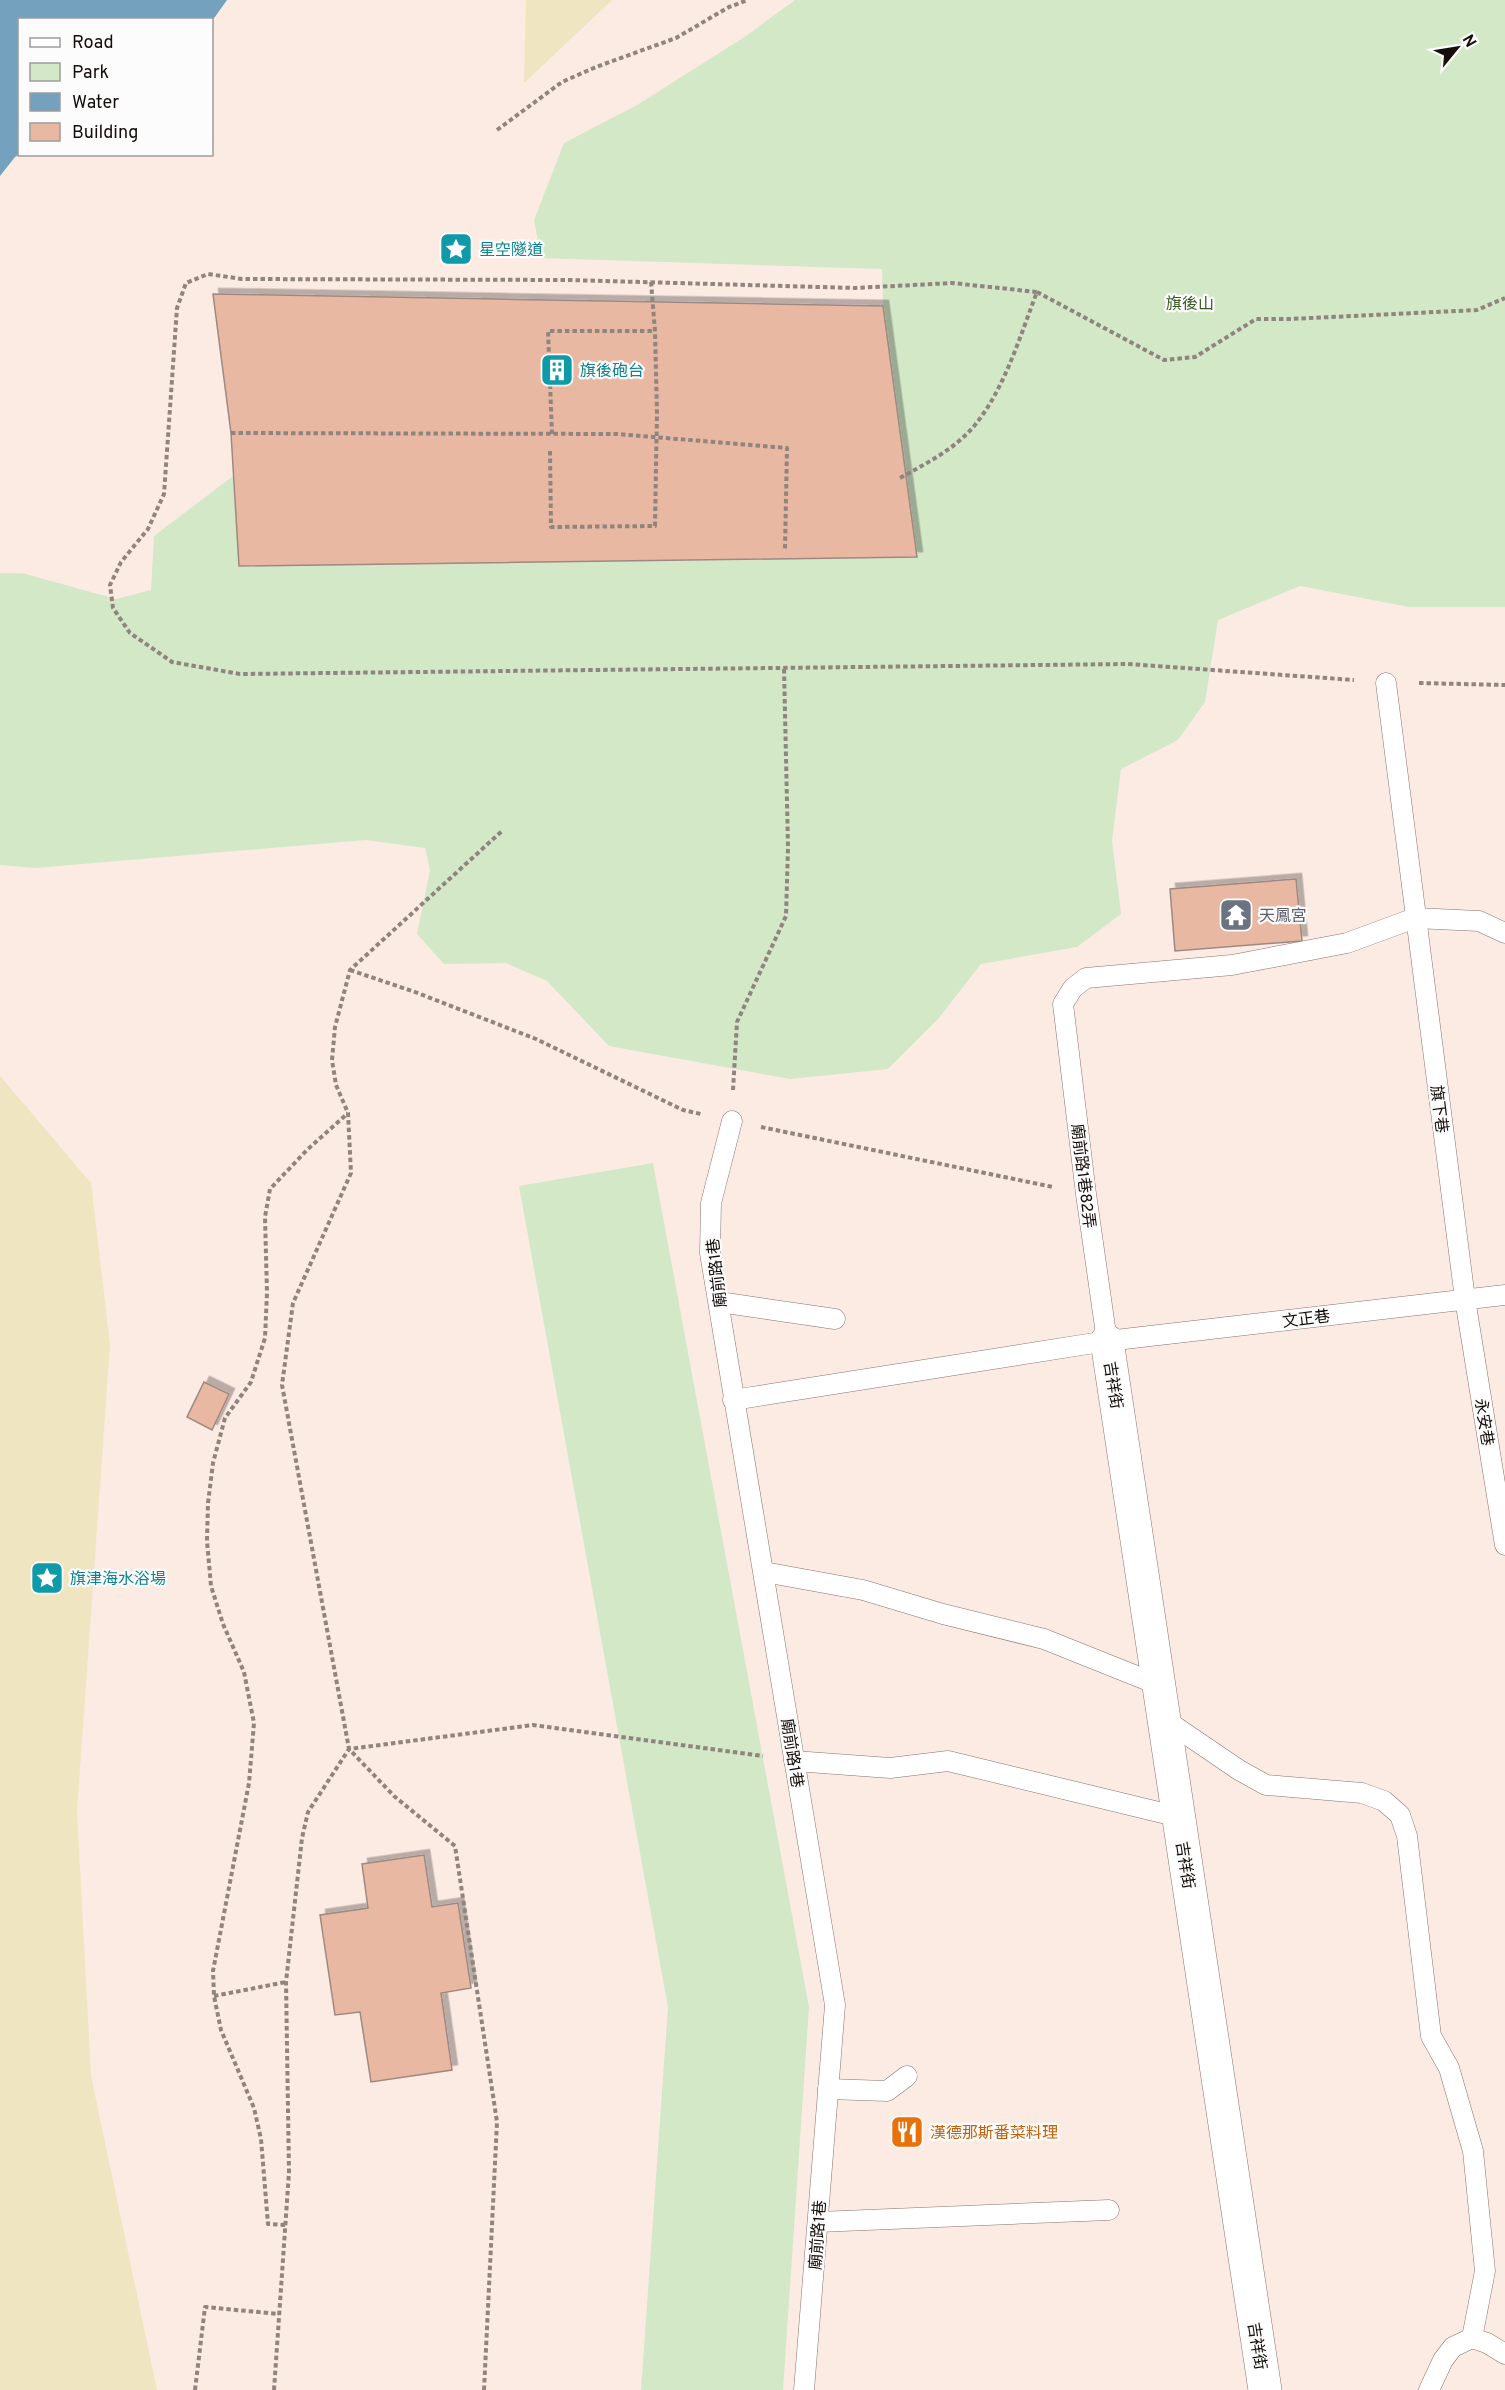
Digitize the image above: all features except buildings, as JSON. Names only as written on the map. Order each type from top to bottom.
[{"type":"street","name":"吉祥街","points":[[1107,1341],[1265,2390]]},
{"type":"lane","name":"旗下巷","points":[[1386,683],[1465,1299]]},
{"type":"lane","points":[[1415,918],[1479,921],[1505,933]]},
{"type":"lane","name":"廟前路1巷82弄","points":[[1107,1341],[1063,1004],[1073,987],[1086,978],[1232,964],[1347,942],[1415,918]]},
{"type":"lane","name":"廟前路1巷","points":[[732,1121],[711,1203],[710,1252],[835,2005],[804,2390]]},
{"type":"lane","name":"文正巷","points":[[1107,1341],[1505,1295]]},
{"type":"lane","name":"永安巷","points":[[1465,1299],[1505,1545]]},
{"type":"lane","points":[[719,1302],[835,1319]]},
{"type":"lane","points":[[733,1400],[1107,1341]]},
{"type":"lane","points":[[764,1572],[863,1590],[943,1614],[1044,1640],[1159,1685]]},
{"type":"lane","points":[[1164,1719],[1239,1770],[1266,1785],[1362,1793],[1384,1801],[1400,1815],[1407,1836],[1431,2036],[1449,2068],[1473,2151],[1485,2271],[1472,2338]]},
{"type":"lane","points":[[794,1761],[890,1768],[948,1761],[1179,1817]]},
{"type":"lane","points":[[828,2089],[887,2091],[907,2076]]},
{"type":"lane","points":[[818,2222],[1109,2210]]},
{"type":"lane","points":[[1429,2390],[1443,2360],[1453,2347],[1472,2338],[1487,2343],[1505,2354]]},
{"type":"path","points":[[497,130],[562,82],[676,38],[729,7],[748,0]]},
{"type":"path","points":[[1505,297],[1477,310],[1256,319],[1195,357],[1164,360],[1037,292],[952,283],[855,288],[651,282],[242,279],[208,274],[186,283],[177,308],[164,494],[148,529],[120,562],[110,585],[113,608],[130,633],[172,662],[240,674],[1128,664],[1386,683],[1505,686]]},
{"type":"path","points":[[550,451],[551,527],[655,526],[656,331],[651,282]]},
{"type":"path","points":[[900,478],[945,453],[974,425],[995,392],[1037,292]]},
{"type":"path","points":[[552,434],[548,331],[656,331]]},
{"type":"path","points":[[231,433],[617,434],[787,448],[785,549]]},
{"type":"path","points":[[732,1121],[738,1022],[786,916],[788,847],[784,668]]},
{"type":"path","points":[[484,2390],[497,2122],[455,1846],[394,1796],[349,1749],[282,1385],[293,1303],[351,1173],[348,1113],[336,1085],[332,1060],[335,1027],[350,970],[503,830]]},
{"type":"path","points":[[350,970],[415,992],[536,1039],[683,1110],[1086,1194]]},
{"type":"path","points":[[285,2225],[268,2224],[261,2139],[254,2108],[221,2030],[214,1996],[213,1971],[249,1783],[254,1723],[244,1672],[223,1624],[211,1586],[207,1540],[208,1503],[213,1463],[225,1418],[251,1382],[264,1338],[267,1293],[265,1217],[270,1189],[307,1150],[348,1113]]},
{"type":"path","points":[[274,2390],[289,2172],[286,1982],[302,1838],[308,1812],[349,1749],[533,1725],[794,1761]]},
{"type":"path","points":[[214,1996],[286,1982]]},
{"type":"path","points":[[195,2390],[205,2307],[279,2314]]},
{"type":"green space","name":"旗後山","points":[[795,0],[1505,0],[1505,607],[1409,607],[1300,586],[1218,620],[1205,702],[1178,740],[1121,769],[1112,841],[1121,914],[1077,947],[981,964],[938,1019],[888,1069],[790,1079],[609,1046],[547,981],[506,963],[444,964],[417,934],[430,870],[425,848],[366,840],[35,868],[0,865],[0,573],[22,573],[116,599],[151,590],[154,536],[233,476],[239,566],[917,556],[883,306],[882,269],[541,258],[534,220],[564,143],[637,105],[743,38]]},
{"type":"green space","points":[[653,1163],[809,2007],[783,2390],[641,2390],[668,2007],[519,1186]]},
{"type":"sand","points":[[526,0],[612,0],[524,83]]},
{"type":"sand","name":"旗津海水浴場","points":[[0,1076],[91,1183],[110,1345],[77,1811],[91,2076],[157,2390],[0,2390]]},
{"type":"water","points":[[0,0],[227,0],[213,20],[18,18],[18,155],[0,176]]},
{"type":"place","name":"星空隧道","points":[[456,249]]},
{"type":"place","name":"旗後砲台","points":[[557,370]]},
{"type":"place","name":"天鳳宮","points":[[1236,915]]},
{"type":"place","name":"旗津海水浴場","points":[[47,1578]]},
{"type":"place","name":"漢德那斯番菜料理","points":[[907,2132]]}]
